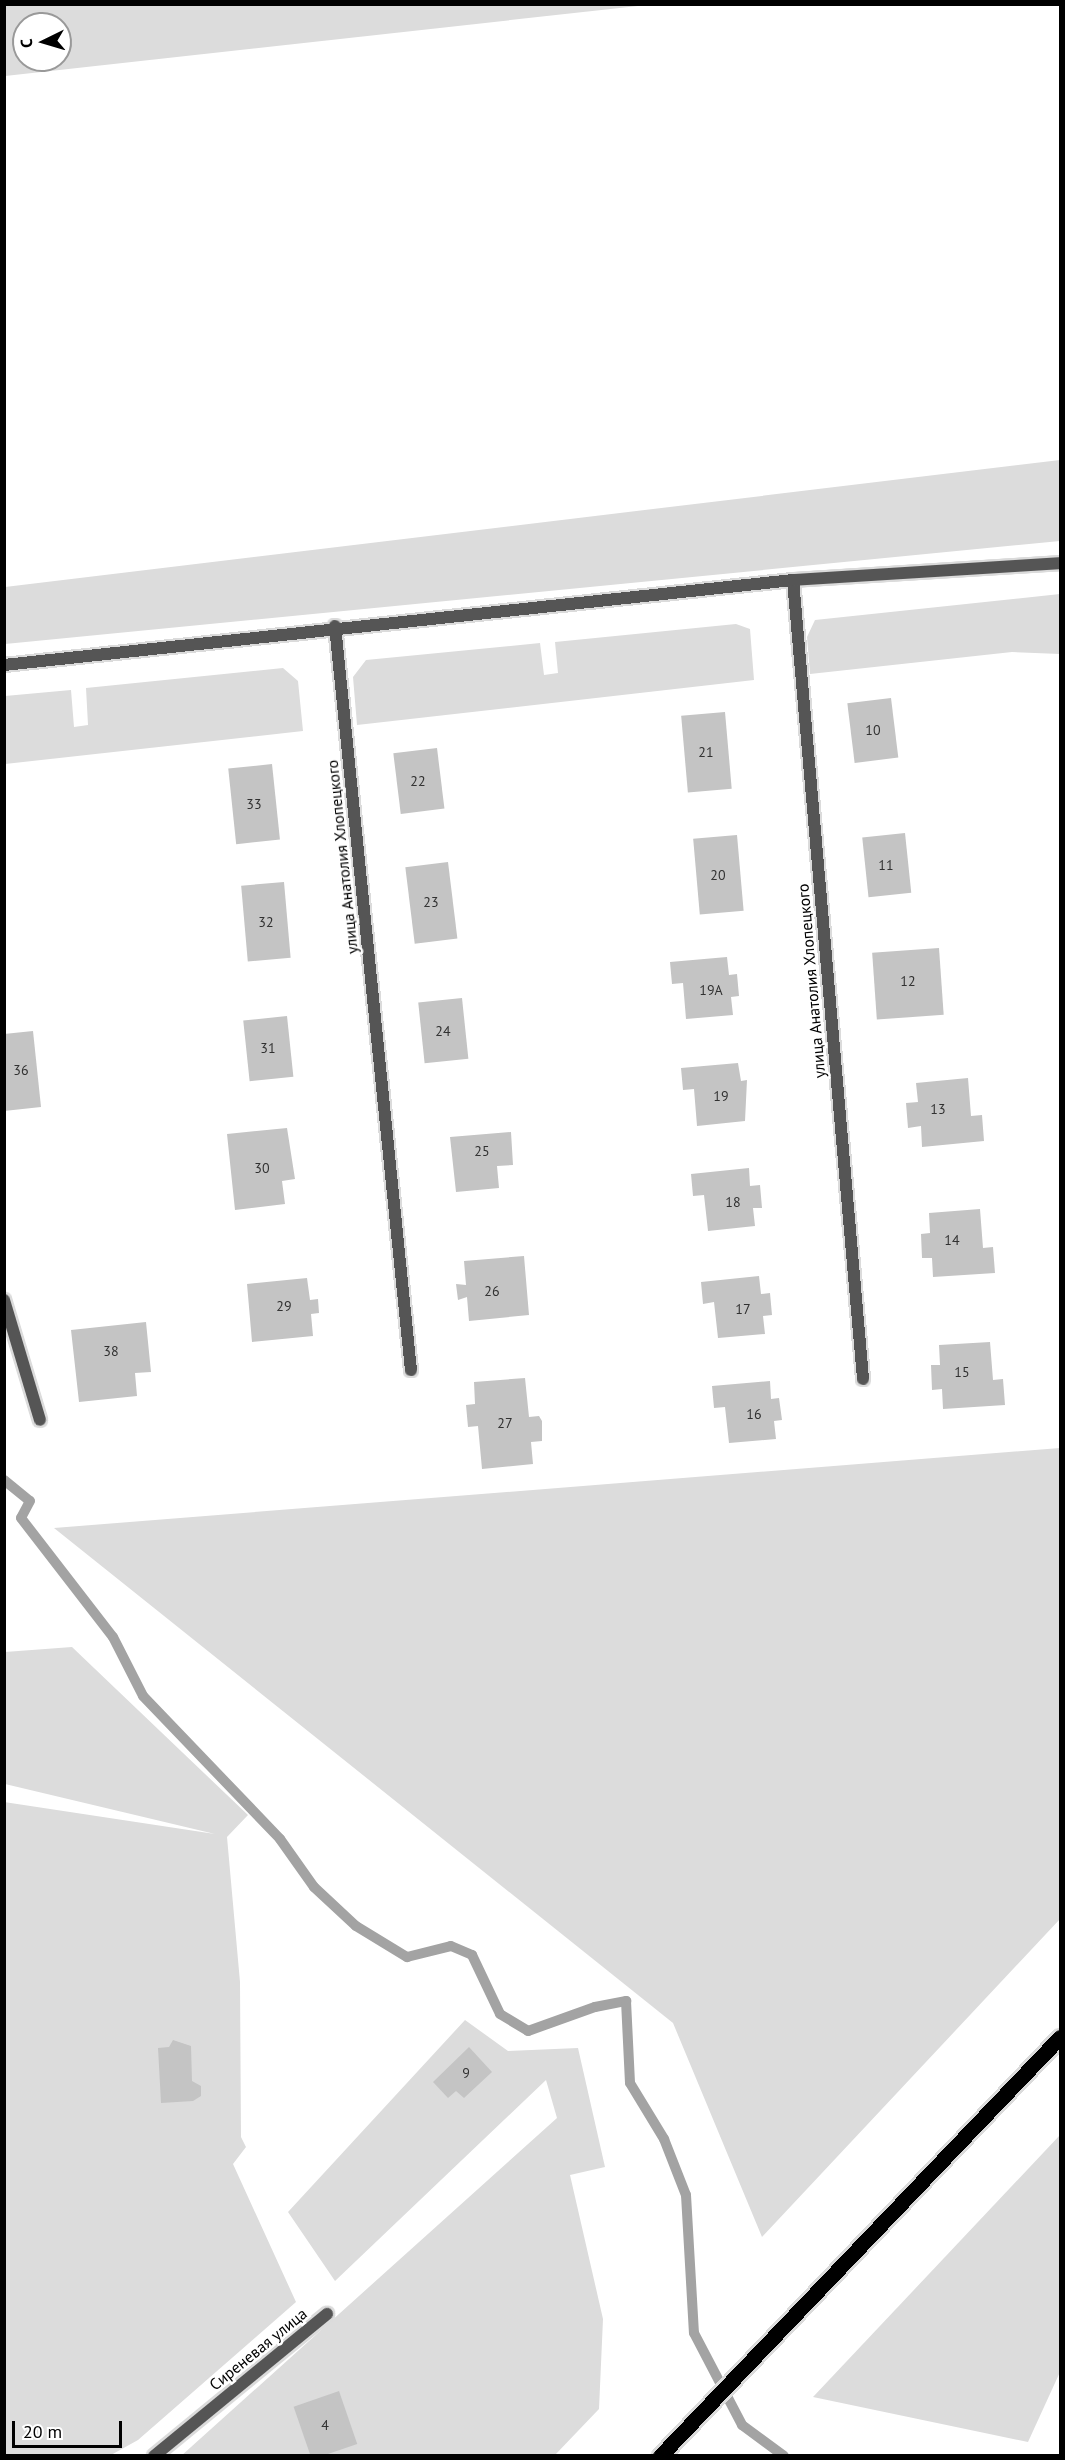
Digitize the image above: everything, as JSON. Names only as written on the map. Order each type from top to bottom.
[{"type":"main road","points":[[660,2456],[737,2372],[1060,2037]]},
{"type":"street","points":[[4,665],[335,626],[793,580],[1060,563]]},
{"type":"street","name":"улица Анатолия Хлопецкого","points":[[793,580],[863,1379]]},
{"type":"street","name":"улица Анатолия Хлопецкого","points":[[335,626],[411,1370]]},
{"type":"street","points":[[4,1300],[40,1420]]},
{"type":"street","name":"Сиреневая улица","points":[[154,2456],[327,2314]]},
{"type":"shaded area","points":[[5,4],[647,4],[72,69],[72,12],[12,12],[12,72],[41,72],[5,76]]},
{"type":"shaded area","points":[[1060,460],[1060,541],[5,644],[5,587]]},
{"type":"shaded area","points":[[1060,594],[1060,654],[1012,652],[810,674],[807,637],[815,620]]},
{"type":"shaded area","points":[[736,624],[750,629],[754,680],[357,725],[353,677],[366,660],[540,643],[544,675],[558,673],[555,642]]},
{"type":"shaded area","points":[[283,668],[298,681],[303,731],[5,764],[5,696],[71,690],[74,727],[88,725],[86,688]]},
{"type":"shaded area","points":[[1060,1448],[1060,1919],[762,2237],[673,2023],[54,1528]]},
{"type":"shaded area","points":[[72,1647],[248,1815],[227,1837],[240,1982],[241,2137],[246,2147],[233,2164],[296,2302],[138,2440],[111,2455],[5,2455],[4,1802],[215,1834],[5,1784],[5,1652]]},
{"type":"shaded area","points":[[465,2020],[508,2051],[578,2048],[605,2167],[570,2175],[603,2319],[599,2409],[555,2455],[181,2456],[557,2118],[546,2080],[335,2281],[288,2212]]},
{"type":"shaded area","points":[[1060,2135],[1060,2372],[1028,2442],[813,2397]]},
{"type":"building","points":[[891,698],[898,758],[855,763],[847,703]]},
{"type":"building","points":[[725,712],[732,789],[688,793],[681,716]]},
{"type":"building","points":[[437,748],[444,809],[401,814],[393,753]]},
{"type":"building","points":[[272,764],[280,840],[236,844],[228,769]]},
{"type":"building","points":[[905,833],[911,893],[869,897],[862,837]]},
{"type":"building","points":[[737,835],[744,911],[700,915],[693,839]]},
{"type":"building","points":[[448,862],[457,938],[415,944],[405,867]]},
{"type":"building","points":[[284,882],[291,958],[248,961],[241,886]]},
{"type":"building","points":[[939,948],[944,1015],[877,1020],[872,953]]},
{"type":"building","points":[[727,957],[729,975],[737,974],[739,996],[731,997],[733,1015],[686,1019],[683,983],[672,984],[670,962]]},
{"type":"building","points":[[462,998],[468,1059],[425,1063],[418,1003]]},
{"type":"building","points":[[287,1016],[293,1077],[250,1081],[243,1021]]},
{"type":"building","points":[[33,1031],[41,1107],[4,1111],[4,1034]]},
{"type":"building","points":[[738,1063],[741,1081],[747,1080],[745,1121],[697,1126],[694,1089],[683,1090],[681,1068]]},
{"type":"building","points":[[968,1078],[971,1116],[982,1115],[984,1141],[922,1147],[921,1126],[908,1128],[906,1103],[918,1102],[916,1083]]},
{"type":"building","points":[[287,1128],[295,1179],[282,1181],[285,1204],[235,1210],[227,1134]]},
{"type":"building","points":[[511,1132],[513,1165],[497,1166],[499,1188],[456,1192],[450,1137]]},
{"type":"building","points":[[749,1168],[750,1186],[760,1185],[762,1208],[753,1208],[755,1226],[708,1231],[704,1195],[693,1196],[691,1174]]},
{"type":"building","points":[[980,1209],[983,1248],[993,1247],[995,1273],[933,1277],[932,1258],[922,1258],[921,1234],[930,1233],[929,1213]]},
{"type":"building","points":[[524,1256],[529,1315],[469,1321],[467,1297],[458,1300],[456,1284],[466,1285],[464,1261]]},
{"type":"building","points":[[759,1276],[761,1294],[770,1293],[772,1315],[763,1316],[765,1334],[718,1338],[714,1302],[703,1304],[701,1282]]},
{"type":"building","points":[[307,1278],[310,1300],[318,1299],[319,1313],[311,1314],[313,1336],[252,1342],[247,1284]]},
{"type":"building","points":[[146,1322],[151,1372],[135,1373],[137,1396],[79,1402],[71,1330]]},
{"type":"building","points":[[990,1342],[993,1380],[1003,1379],[1005,1405],[943,1409],[942,1389],[932,1390],[931,1365],[940,1365],[939,1345]]},
{"type":"building","points":[[525,1378],[529,1417],[539,1416],[542,1421],[542,1441],[531,1442],[533,1464],[482,1469],[478,1426],[468,1427],[466,1405],[475,1404],[474,1382]]},
{"type":"building","points":[[770,1381],[771,1399],[779,1398],[782,1420],[774,1421],[776,1439],[729,1443],[725,1407],[714,1408],[712,1386]]},
{"type":"building","points":[[173,2040],[191,2046],[192,2081],[201,2086],[201,2096],[193,2101],[161,2103],[158,2048],[169,2047]]},
{"type":"building","points":[[469,2047],[492,2072],[464,2098],[456,2091],[448,2098],[433,2082]]},
{"type":"building","points":[[339,2391],[357,2444],[322,2456],[311,2456],[294,2407]]},
{"type":"waterway","points":[[4,1480],[30,1501],[21,1518],[113,1637],[143,1696],[280,1839],[314,1887],[356,1926],[407,1957],[451,1946],[472,1955],[500,2014],[528,2031],[595,2007],[626,2001],[630,2083],[664,2139],[686,2195],[694,2333],[742,2425],[784,2456]]}]
